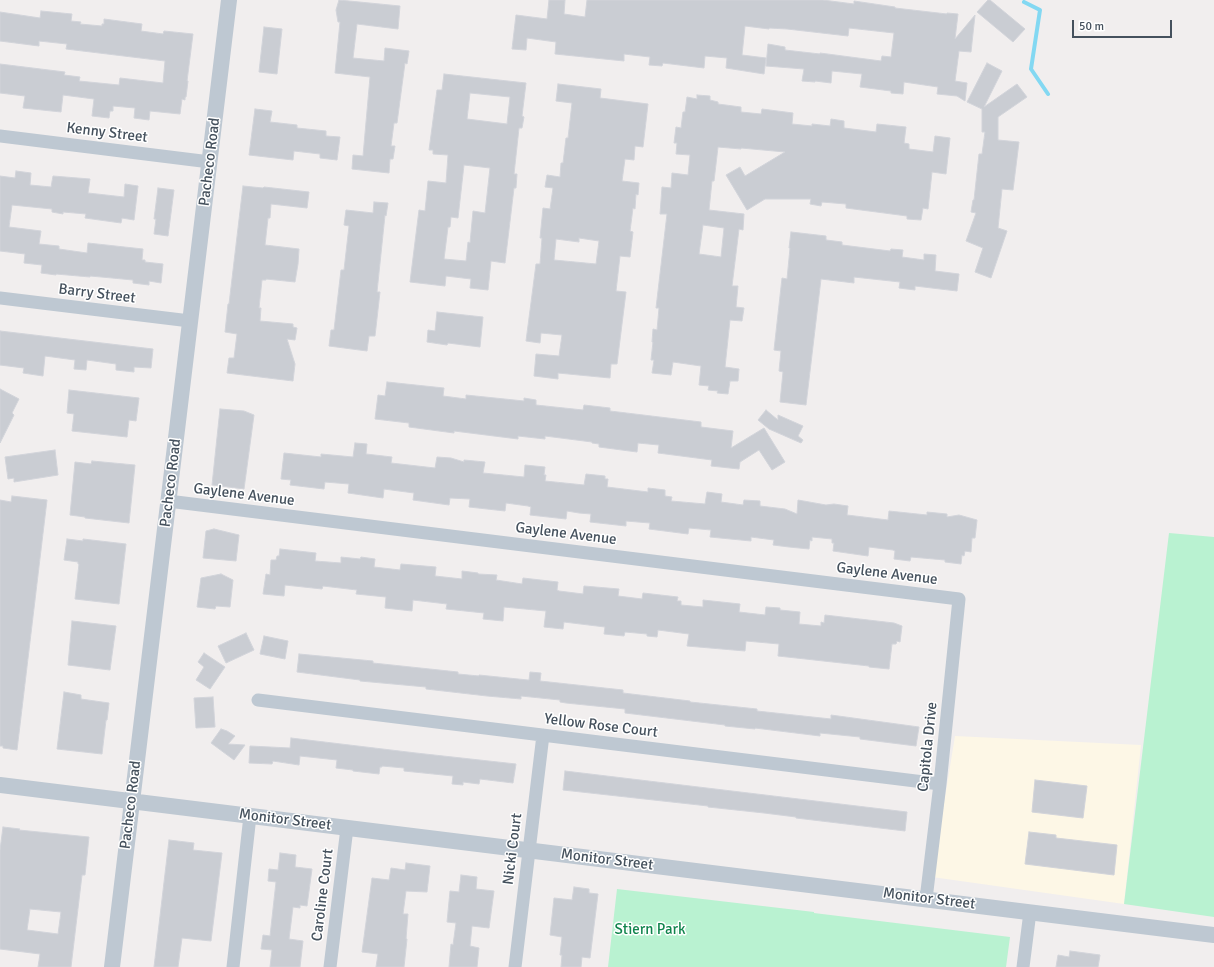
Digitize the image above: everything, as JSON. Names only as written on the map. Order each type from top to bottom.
[{"type":"street","name":"Pacheco Road","points":[[112,967],[210,162],[225,0]]},
{"type":"street","name":"Kenny Street","points":[[0,136],[210,162]]},
{"type":"street","name":"Barry Street","points":[[0,298],[190,321]]},
{"type":"street","name":"Gaylene Avenue","points":[[168,501],[959,599]]},
{"type":"street","name":"Capitola Drive","points":[[926,899],[940,784],[959,599]]},
{"type":"street","name":"Yellow Rose Court","points":[[258,700],[940,784]]},
{"type":"street","name":"Nicki Court","points":[[515,967],[544,735]]},
{"type":"street","name":"Monitor Street","points":[[0,785],[1214,935]]},
{"type":"street","points":[[233,967],[250,816]]},
{"type":"street","name":"Caroline Court","points":[[330,967],[347,828]]},
{"type":"street","points":[[1023,967],[1030,912]]},
{"type":"shaded area","points":[[955,736],[1141,745],[1124,904],[932,877]]},
{"type":"green space","points":[[1169,533],[1214,537],[1214,917],[1124,904]]},
{"type":"green space","name":"Stiern Park","points":[[617,889],[1010,937],[1006,967],[608,967]]},
{"type":"building","points":[[339,0],[400,6],[398,29],[357,24],[353,58],[384,61],[385,48],[409,51],[407,64],[405,63],[397,123],[394,123],[391,146],[395,146],[393,159],[390,159],[389,173],[352,169],[353,155],[363,156],[370,77],[335,73],[340,22],[338,22],[336,10]]},
{"type":"building","points":[[549,0],[565,0],[564,14],[585,17],[587,0],[823,0],[854,4],[854,1],[895,8],[958,14],[955,39],[975,15],[971,52],[959,51],[955,81],[967,83],[965,101],[957,96],[937,94],[938,87],[904,82],[903,94],[891,93],[891,91],[860,87],[862,74],[832,71],[831,83],[802,81],[804,69],[766,66],[768,44],[785,47],[785,50],[881,61],[882,56],[891,57],[894,33],[849,28],[848,36],[745,26],[742,55],[766,58],[764,74],[726,68],[727,58],[705,56],[704,68],[663,63],[662,66],[649,65],[650,57],[624,54],[624,61],[555,54],[556,42],[527,38],[526,50],[512,49],[516,15],[547,19]]},
{"type":"building","points":[[988,0],[990,0],[1025,29],[1013,42],[977,12]]},
{"type":"building","points":[[41,11],[72,14],[71,21],[81,22],[80,24],[102,26],[102,24],[104,24],[104,19],[142,24],[141,31],[163,34],[164,31],[193,34],[186,97],[185,100],[182,99],[180,114],[150,111],[149,120],[134,118],[135,108],[113,106],[113,111],[110,111],[109,118],[92,116],[94,99],[63,95],[61,112],[23,108],[25,96],[0,93],[0,64],[65,72],[64,75],[80,77],[79,81],[119,85],[120,78],[163,83],[165,61],[66,49],[67,44],[39,41],[39,46],[0,41],[0,12],[40,18]]},
{"type":"building","points":[[264,27],[282,29],[277,74],[259,72]]},
{"type":"building","points":[[987,63],[1002,71],[984,107],[1017,84],[1027,97],[998,117],[998,140],[1019,142],[1013,190],[1002,189],[998,228],[1007,231],[991,278],[975,272],[983,248],[966,241],[976,213],[971,212],[974,200],[979,154],[982,154],[985,132],[982,132],[982,109],[967,102]]},
{"type":"building","points":[[444,74],[526,83],[522,116],[524,117],[522,128],[519,128],[514,174],[517,174],[516,188],[514,188],[505,263],[491,261],[488,290],[470,288],[471,279],[446,276],[445,286],[410,282],[419,210],[425,211],[428,181],[446,183],[448,155],[433,154],[433,150],[429,150],[437,90],[442,90]],"holes":[[[470,93],[510,97],[507,124],[467,119]],[[464,165],[490,168],[485,213],[473,211],[470,243],[468,242],[466,261],[444,259],[448,227],[450,227],[451,217],[458,218]]]},
{"type":"building","points":[[558,84],[601,89],[600,98],[648,104],[643,147],[635,146],[634,160],[625,159],[622,181],[639,183],[638,195],[636,194],[635,209],[633,208],[630,231],[633,232],[630,257],[620,256],[616,291],[626,292],[617,364],[611,364],[610,378],[558,373],[558,379],[534,376],[536,354],[559,356],[562,335],[541,333],[540,343],[526,341],[536,264],[540,264],[542,238],[540,238],[543,208],[550,209],[553,188],[545,187],[547,175],[560,177],[566,138],[568,138],[572,103],[556,101]],"holes":[[[579,238],[599,241],[596,264],[554,260],[556,239],[579,242]]]},
{"type":"building","points":[[697,95],[710,96],[710,100],[718,102],[718,104],[741,107],[741,112],[761,114],[762,109],[793,113],[792,124],[830,126],[831,119],[844,121],[844,128],[876,132],[877,124],[906,127],[904,143],[909,144],[909,149],[933,152],[935,136],[950,138],[946,174],[932,172],[928,209],[923,208],[921,220],[907,219],[907,216],[846,208],[846,204],[822,202],[821,206],[810,204],[811,199],[765,199],[747,210],[726,175],[740,167],[745,176],[785,152],[718,147],[709,210],[744,214],[743,230],[739,229],[732,286],[738,286],[736,307],[744,308],[742,321],[730,320],[725,367],[739,369],[738,381],[730,381],[728,394],[717,393],[718,391],[708,390],[709,386],[699,385],[701,366],[673,362],[671,375],[652,373],[654,360],[651,360],[653,329],[657,330],[659,308],[656,308],[667,214],[660,214],[662,187],[671,188],[672,173],[688,175],[690,155],[676,154],[677,143],[674,143],[676,127],[681,128],[687,97],[697,99]],"holes":[[[703,225],[724,228],[721,257],[699,254]]]},
{"type":"building","points":[[255,109],[272,111],[270,122],[297,125],[297,128],[326,131],[326,136],[340,137],[337,160],[320,158],[320,154],[294,151],[293,160],[249,155]]},
{"type":"building","points":[[16,171],[31,173],[30,185],[51,187],[53,176],[90,179],[88,193],[124,197],[125,184],[138,186],[134,220],[122,218],[121,223],[85,218],[86,214],[63,212],[63,214],[52,212],[52,209],[12,205],[9,227],[41,231],[39,244],[59,246],[59,249],[87,253],[88,243],[143,249],[142,260],[145,260],[145,262],[163,264],[161,283],[149,281],[149,285],[133,283],[133,280],[41,273],[42,265],[24,263],[25,254],[0,251],[0,176],[15,178]]},
{"type":"building","points":[[243,186],[309,192],[307,208],[271,204],[265,245],[299,249],[298,264],[295,282],[266,279],[262,280],[259,308],[261,308],[260,321],[293,324],[293,327],[297,328],[295,340],[287,339],[295,364],[293,381],[227,373],[229,358],[234,358],[237,334],[225,332]]},
{"type":"building","points":[[158,188],[174,190],[168,236],[154,234],[156,219],[154,219]]},
{"type":"building","points":[[374,202],[388,203],[386,216],[385,215],[377,292],[380,292],[375,336],[369,336],[367,351],[329,346],[331,330],[334,330],[341,270],[344,270],[349,226],[344,225],[346,210],[373,213]]},
{"type":"building","points":[[791,232],[826,236],[826,240],[842,242],[842,245],[890,251],[891,249],[903,250],[902,257],[924,260],[924,254],[936,255],[935,271],[959,274],[957,291],[915,286],[915,290],[899,288],[900,282],[854,277],[854,283],[821,279],[806,405],[780,402],[783,372],[779,371],[781,351],[774,350],[782,278],[787,279]]},
{"type":"building","points":[[437,312],[483,317],[480,347],[427,342],[428,330],[435,331]]},
{"type":"building","points":[[0,331],[153,349],[151,368],[134,367],[134,372],[116,370],[116,364],[87,360],[86,370],[74,369],[75,360],[45,356],[43,376],[23,373],[24,368],[0,365]]},
{"type":"building","points":[[387,382],[444,388],[443,396],[466,399],[466,395],[524,401],[524,398],[536,400],[536,405],[583,410],[584,405],[610,408],[610,411],[701,422],[701,427],[733,431],[731,448],[764,428],[785,462],[772,470],[759,450],[740,462],[739,469],[711,466],[712,460],[658,453],[659,445],[638,443],[637,452],[599,447],[599,444],[592,442],[545,436],[545,439],[518,436],[518,439],[409,427],[409,423],[375,419],[378,395],[385,396]]},
{"type":"building","points":[[0,389],[19,399],[12,413],[14,415],[0,443]]},
{"type":"building","points":[[69,390],[139,398],[136,421],[129,420],[127,437],[72,431],[74,414],[67,413]]},
{"type":"building","points":[[220,409],[244,411],[254,415],[244,489],[212,485]]},
{"type":"building","points":[[766,410],[778,420],[778,415],[803,426],[798,436],[803,440],[801,443],[769,429],[758,420]]},
{"type":"building","points":[[355,443],[367,444],[366,454],[392,457],[391,463],[435,468],[437,457],[451,458],[464,462],[464,460],[485,462],[483,473],[524,477],[525,465],[545,467],[545,481],[584,485],[586,474],[605,476],[605,479],[608,479],[607,487],[648,492],[648,488],[665,490],[665,496],[672,497],[671,501],[705,504],[707,492],[722,494],[721,502],[743,505],[744,500],[760,501],[760,506],[785,509],[797,514],[798,500],[826,505],[834,504],[848,506],[847,515],[888,520],[889,511],[927,515],[927,512],[947,514],[947,517],[959,515],[977,520],[975,538],[972,538],[971,552],[965,551],[964,556],[962,555],[961,564],[945,562],[945,560],[911,557],[910,561],[894,559],[895,551],[893,550],[869,547],[868,556],[833,551],[834,543],[832,543],[832,539],[812,537],[812,541],[810,540],[809,549],[789,547],[773,545],[774,540],[751,537],[751,541],[710,537],[711,530],[689,528],[688,534],[649,529],[650,523],[626,521],[626,526],[590,522],[591,514],[567,511],[566,519],[530,515],[531,507],[528,506],[506,503],[505,511],[469,507],[470,499],[450,498],[449,505],[413,500],[414,493],[384,489],[383,498],[348,493],[349,484],[325,482],[324,489],[290,485],[291,480],[281,479],[284,453],[321,457],[321,454],[353,457]]},
{"type":"building","points":[[55,450],[58,475],[14,482],[14,478],[8,479],[5,457]]},
{"type":"building","points":[[92,461],[135,465],[129,523],[70,515],[75,462],[91,464]]},
{"type":"building","points":[[12,496],[47,500],[17,750],[3,748],[3,746],[0,746],[0,500],[11,502]]},
{"type":"building","points":[[214,529],[239,535],[236,561],[203,558],[206,531]]},
{"type":"building","points":[[67,539],[83,541],[83,539],[126,544],[119,604],[75,599],[79,564],[78,562],[64,560]]},
{"type":"building","points":[[280,549],[316,553],[315,561],[341,563],[341,557],[360,559],[361,557],[375,559],[374,567],[400,570],[401,564],[436,567],[435,576],[462,579],[462,571],[497,575],[496,580],[522,584],[523,578],[558,582],[557,590],[559,591],[583,594],[584,586],[619,589],[618,596],[642,599],[643,593],[678,597],[677,601],[681,601],[681,605],[703,607],[703,600],[740,604],[739,612],[765,615],[766,607],[780,608],[780,610],[800,612],[799,624],[821,626],[821,622],[824,623],[825,615],[894,623],[902,626],[900,642],[897,641],[896,644],[892,644],[889,669],[778,656],[779,644],[746,641],[745,651],[687,646],[689,634],[658,630],[657,637],[647,636],[647,634],[625,632],[624,636],[604,634],[605,627],[564,622],[563,629],[544,627],[546,611],[504,607],[503,621],[483,619],[484,613],[446,609],[447,604],[413,600],[412,611],[385,608],[386,597],[356,594],[357,590],[323,586],[322,589],[285,585],[284,596],[263,594],[266,574],[270,575],[271,560],[276,560],[277,556],[279,556]]},
{"type":"building","points":[[221,574],[233,580],[230,607],[216,606],[215,609],[197,607],[201,578]]},
{"type":"building","points":[[72,621],[116,626],[110,670],[68,665]]},
{"type":"building","points":[[246,633],[254,650],[226,663],[218,646]]},
{"type":"building","points":[[264,636],[288,641],[285,659],[260,654]]},
{"type":"building","points":[[204,653],[225,667],[210,689],[196,680],[204,667],[198,662]]},
{"type":"building","points":[[299,654],[373,661],[373,663],[458,672],[458,674],[528,680],[530,672],[541,673],[540,681],[623,690],[623,693],[757,709],[757,711],[831,719],[831,715],[919,727],[916,746],[860,739],[860,737],[820,733],[820,736],[725,726],[625,713],[625,709],[566,703],[560,702],[560,700],[521,696],[521,699],[487,696],[426,689],[426,687],[360,681],[297,672]]},
{"type":"building","points":[[64,692],[81,695],[81,699],[109,703],[102,754],[57,749]]},
{"type":"building","points":[[213,697],[215,727],[196,728],[194,698]]},
{"type":"building","points":[[221,729],[235,736],[228,744],[245,745],[234,760],[211,743]]},
{"type":"building","points":[[291,738],[516,764],[513,783],[480,779],[479,784],[463,782],[463,785],[452,784],[453,776],[404,771],[404,768],[382,766],[380,767],[379,774],[353,771],[336,768],[337,760],[300,756],[299,765],[273,761],[272,764],[249,763],[250,746],[290,748]]},
{"type":"building","points":[[565,771],[907,812],[905,831],[708,806],[563,790]]},
{"type":"building","points":[[1035,780],[1087,786],[1083,818],[1032,812]]},
{"type":"building","points":[[3,827],[89,837],[85,875],[82,875],[71,967],[38,967],[40,954],[0,949],[0,850]],"holes":[[[30,909],[61,912],[58,934],[27,930]]]},
{"type":"building","points":[[1029,832],[1056,835],[1056,838],[1117,845],[1114,875],[1025,864]]},
{"type":"building","points":[[169,840],[194,843],[193,850],[222,853],[211,941],[182,938],[178,967],[154,967]]},
{"type":"building","points":[[280,853],[296,855],[295,867],[312,869],[307,906],[300,905],[300,908],[293,907],[289,939],[303,941],[300,967],[270,967],[272,950],[261,949],[263,935],[270,936],[276,882],[268,881],[269,869],[278,870]]},
{"type":"building","points":[[406,863],[430,866],[427,892],[406,891],[403,914],[408,914],[404,967],[376,967],[378,954],[362,952],[372,878],[389,880],[391,868],[405,870]]},
{"type":"building","points":[[461,875],[477,877],[476,889],[494,891],[489,928],[472,926],[470,946],[479,948],[477,967],[449,967],[451,944],[453,945],[456,923],[447,922],[450,891],[459,892]]},
{"type":"building","points":[[574,887],[589,889],[589,893],[598,894],[590,958],[582,957],[581,967],[561,967],[562,955],[560,955],[562,937],[550,935],[554,898],[572,900]]},
{"type":"building","points":[[1070,951],[1100,955],[1098,967],[1056,967],[1058,955],[1069,957]]},
{"type":"waterway","points":[[1024,2],[1040,10],[1031,69],[1048,94]]}]
